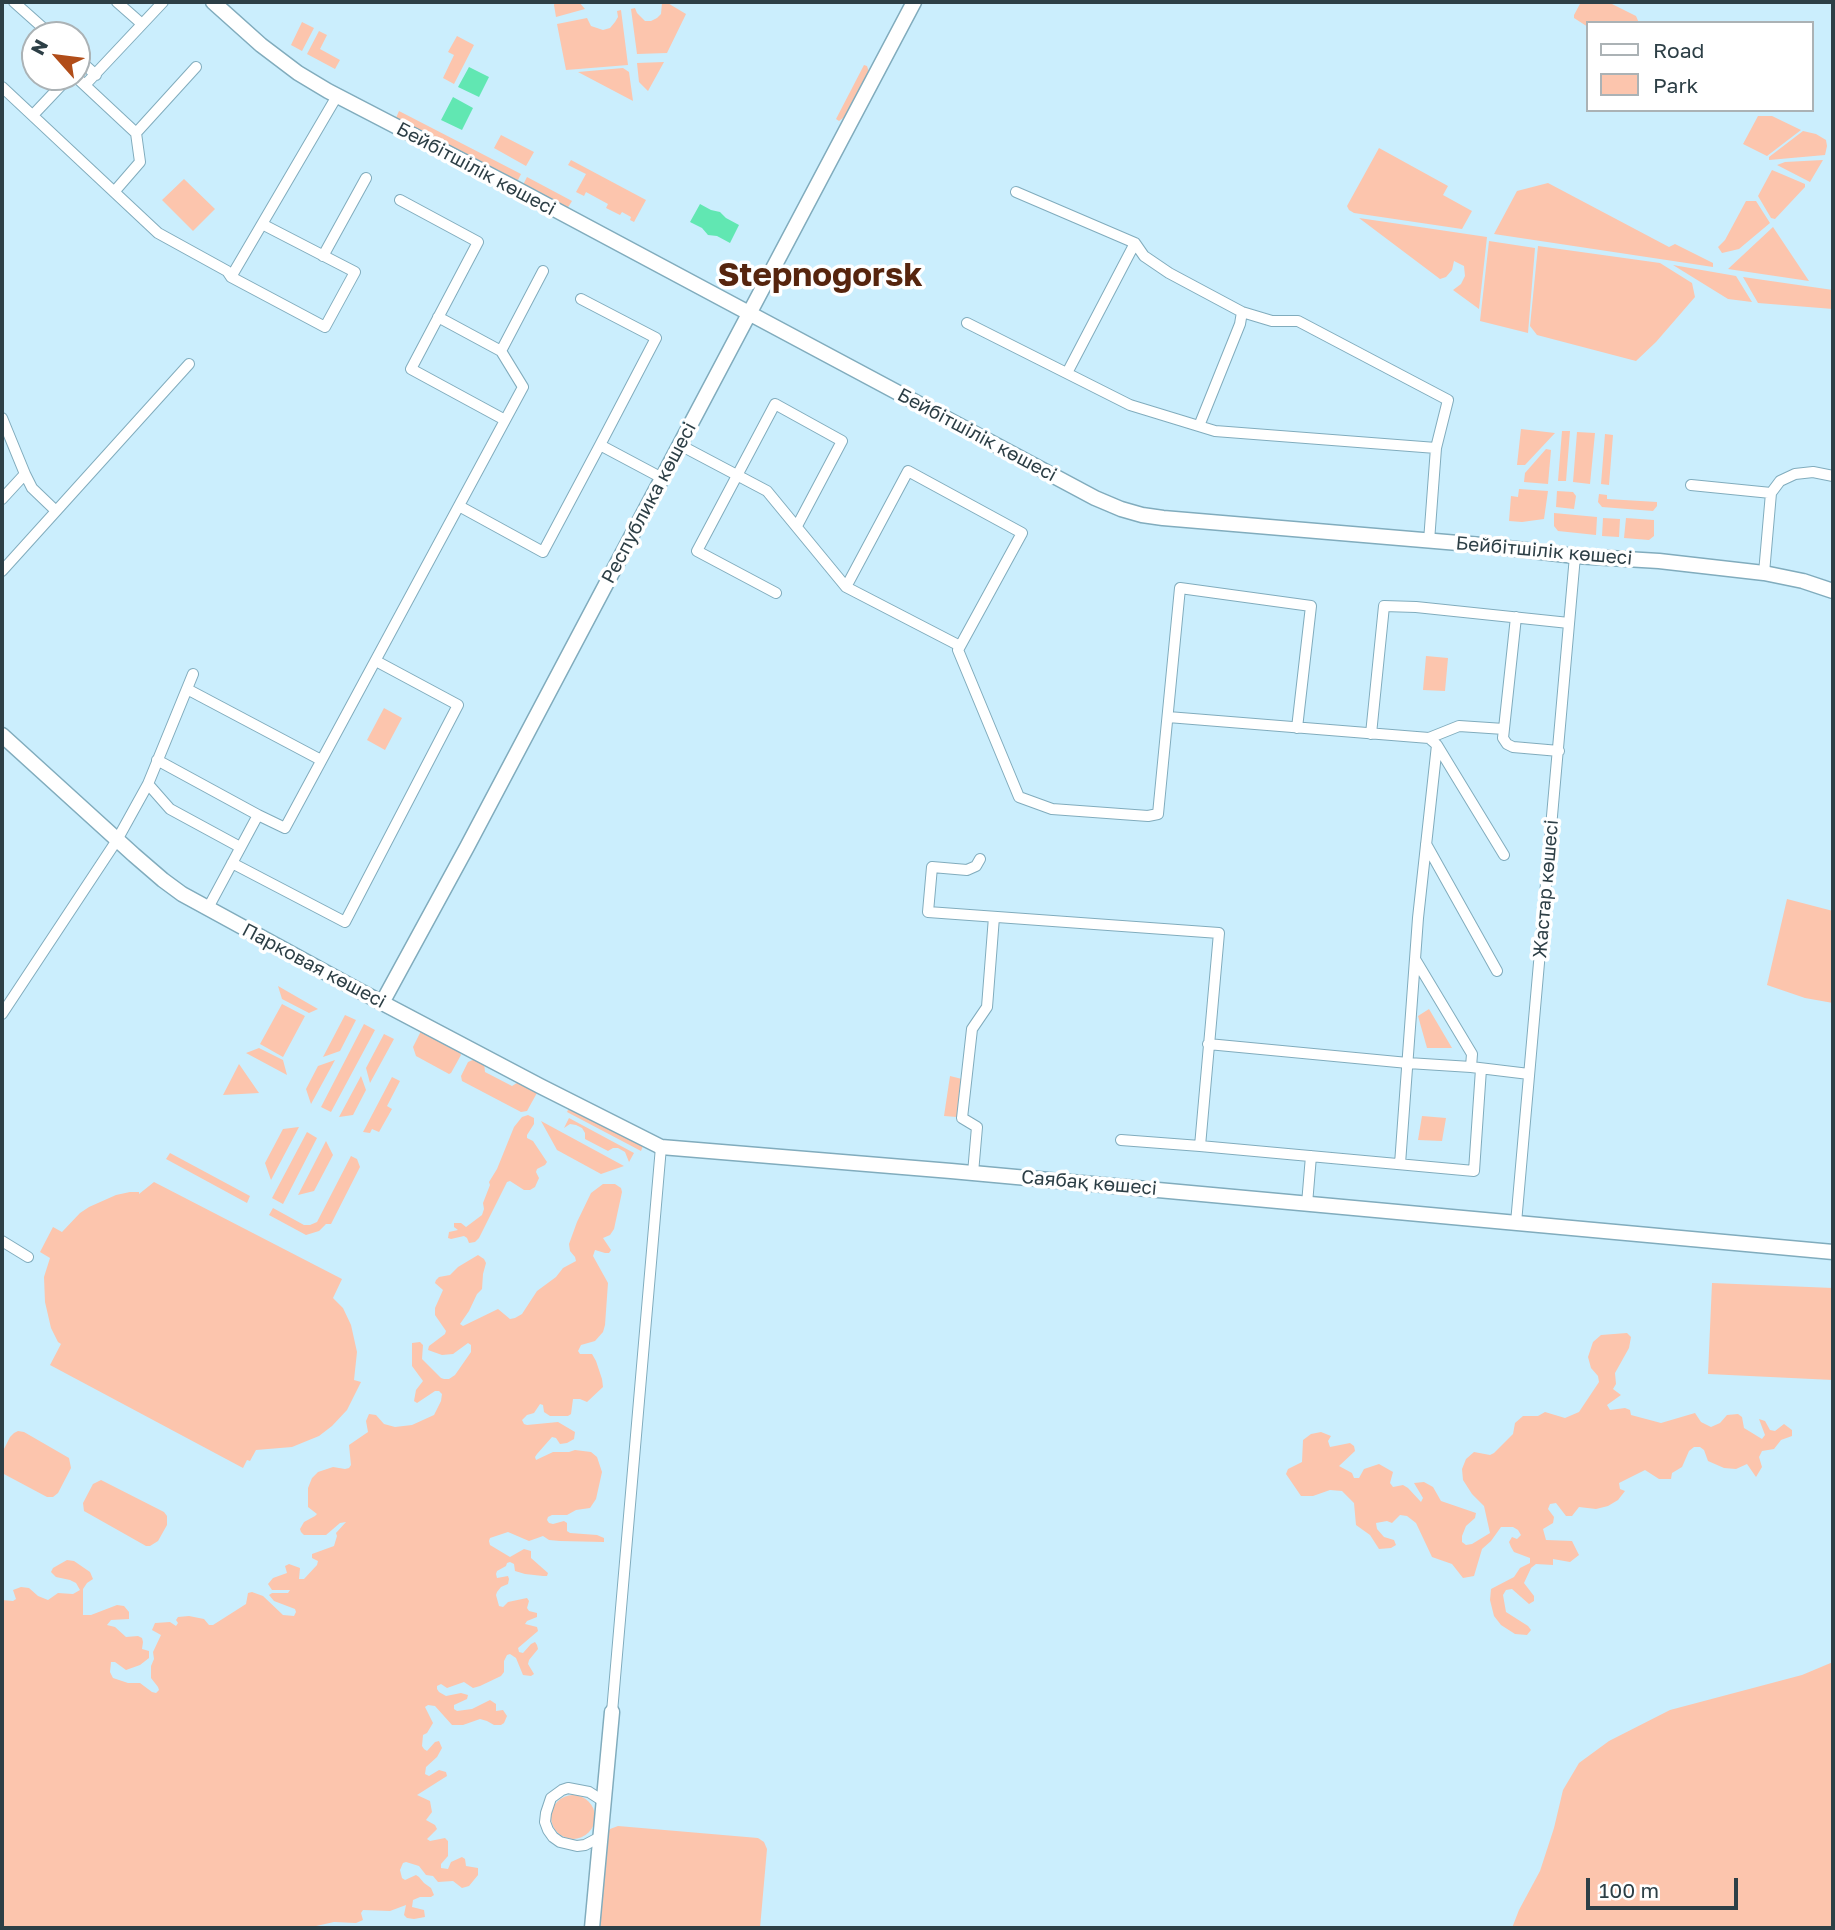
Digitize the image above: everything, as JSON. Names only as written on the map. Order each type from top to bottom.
[{"type":"street","points":[[14,2],[35,21]]},
{"type":"street","points":[[117,2],[142,24]]},
{"type":"street","points":[[91,80],[163,2]]},
{"type":"street","name":"Бейбітшілік көшесі","points":[[213,2],[261,45],[311,82],[1084,492],[1121,509],[1163,518],[1575,556],[1659,561],[1765,573],[1833,591]]},
{"type":"street","name":"Республика көшесі","points":[[382,1003],[461,859],[914,2]]},
{"type":"street","points":[[136,133],[195,67]]},
{"type":"street","points":[[91,71],[96,75]]},
{"type":"street","points":[[2,87],[158,233],[227,271],[231,277],[325,327],[355,272],[262,224]]},
{"type":"street","points":[[33,115],[56,91]]},
{"type":"street","points":[[91,91],[136,133],[140,162],[114,192]]},
{"type":"street","points":[[231,277],[337,96]]},
{"type":"street","points":[[323,256],[366,178]]},
{"type":"street","points":[[1016,192],[1135,243],[1144,256],[1169,273],[1242,312],[1272,321],[1298,321],[1448,400],[1436,448],[1429,541]]},
{"type":"street","points":[[400,200],[478,242],[411,369],[505,420]]},
{"type":"street","points":[[1068,373],[1135,243]]},
{"type":"street","points":[[501,351],[543,271]]},
{"type":"street","points":[[459,506],[543,552],[656,338],[582,299]]},
{"type":"street","points":[[1199,426],[1240,324],[1242,312]]},
{"type":"street","points":[[157,760],[285,828],[523,387],[501,351],[438,317]]},
{"type":"street","points":[[967,323],[1130,405],[1215,431],[1436,448]]},
{"type":"street","points":[[2,570],[189,364]]},
{"type":"street","points":[[776,593],[697,551],[775,404],[842,441],[797,526]]},
{"type":"street","points":[[2,418],[32,488],[56,511]]},
{"type":"street","points":[[600,445],[662,478]]},
{"type":"street","points":[[680,445],[767,491],[846,587],[960,646]]},
{"type":"street","points":[[846,587],[908,471],[1022,533],[958,650],[1019,797],[1052,809],[1148,816],[1158,814],[1180,588],[1311,606],[1297,728]]},
{"type":"street","points":[[1765,573],[1772,493],[1780,481],[1795,474],[1813,472],[1833,476]]},
{"type":"street","points":[[4,494],[25,474]]},
{"type":"street","points":[[1691,485],[1772,493]]},
{"type":"street","name":"Жастар көшесі","points":[[1516,1223],[1575,556]]},
{"type":"street","points":[[1371,734],[1384,606],[1569,623]]},
{"type":"street","points":[[1516,617],[1503,738],[1513,747],[1559,751]]},
{"type":"street","points":[[232,863],[345,922],[458,705],[376,661]]},
{"type":"street","points":[[2,1014],[117,840],[148,784],[193,674]]},
{"type":"street","points":[[187,689],[321,760]]},
{"type":"street","points":[[1168,718],[1401,734],[1433,741],[1459,726],[1504,729]]},
{"type":"street","name":"Парковая көшесі","points":[[2,735],[163,880],[208,908],[382,1003],[661,1147]]},
{"type":"street","points":[[1400,1164],[1433,741]]},
{"type":"street","points":[[1433,741],[1504,855]]},
{"type":"street","points":[[148,784],[170,810],[240,847]]},
{"type":"street","points":[[208,908],[258,815]]},
{"type":"street","points":[[1426,843],[1497,971]]},
{"type":"street","points":[[980,859],[976,866],[967,870],[932,867],[928,912],[1219,933],[1200,1146]]},
{"type":"street","points":[[973,1173],[977,1126],[962,1118],[972,1029],[987,1007],[995,917]]},
{"type":"street","points":[[1121,1140],[1474,1171],[1476,1068],[1472,1054],[1415,959]]},
{"type":"street","points":[[1208,1044],[1529,1074]]},
{"type":"street","points":[[593,1928],[661,1147]]},
{"type":"street","name":"Саябақ көшесі","points":[[661,1147],[1833,1252]]},
{"type":"street","points":[[1307,1204],[1311,1156]]},
{"type":"street","points":[[2,1241],[28,1257]]},
{"type":"street","points":[[600,1837],[577,1846],[560,1842],[552,1837],[545,1822],[551,1798],[562,1790],[568,1788],[589,1792],[603,1801]]},
{"type":"green space","points":[[555,2],[579,2],[585,9],[556,17]]},
{"type":"green space","points":[[666,2],[686,14],[667,53],[637,54],[631,9],[635,8],[645,21],[651,21],[661,14],[662,3]]},
{"type":"green space","points":[[1581,2],[1608,2],[1636,16],[1638,21],[1587,21],[1587,26],[1574,18]]},
{"type":"green space","points":[[621,10],[628,65],[566,70],[557,24],[587,18],[591,26],[603,30],[610,28],[618,17],[617,11]]},
{"type":"green space","points":[[302,22],[314,28],[302,51],[291,45]]},
{"type":"green space","points":[[319,31],[327,35],[320,49],[340,60],[335,69],[307,54]]},
{"type":"green space","points":[[457,36],[474,45],[454,84],[443,78],[454,55],[448,52]]},
{"type":"green space","points":[[664,62],[648,91],[639,82],[637,63]]},
{"type":"green space","points":[[864,65],[869,72],[846,116],[839,121],[836,119]]},
{"type":"green space","points":[[623,68],[629,72],[633,101],[578,72]]},
{"type":"green space","points":[[399,111],[521,174],[517,182],[396,118]]},
{"type":"green space","points":[[1758,116],[1772,116],[1801,130],[1767,156],[1743,144]]},
{"type":"green space","points":[[1803,131],[1826,140],[1825,155],[1769,160],[1769,157]]},
{"type":"green space","points":[[501,135],[534,152],[526,166],[494,148]]},
{"type":"green space","points":[[1379,148],[1448,186],[1443,195],[1472,211],[1462,229],[1354,213],[1349,210],[1347,206]]},
{"type":"green space","points":[[571,160],[646,200],[634,222],[622,212],[620,215],[606,208],[608,204],[586,192],[584,196],[576,192],[586,174],[568,165]]},
{"type":"green space","points":[[1823,160],[1810,182],[1777,165],[1785,162]]},
{"type":"green space","points":[[1772,170],[1805,184],[1775,219],[1771,218],[1758,196]]},
{"type":"green space","points":[[527,177],[572,201],[567,209],[523,185]]},
{"type":"green space","points":[[184,179],[215,209],[193,231],[162,200]]},
{"type":"green space","points":[[1548,183],[1669,247],[1675,244],[1713,263],[1713,267],[1494,234],[1517,191]]},
{"type":"green space","points":[[1746,201],[1756,201],[1770,223],[1739,249],[1722,253],[1718,247],[1725,240]]},
{"type":"green space","points":[[1359,218],[1487,237],[1479,309],[1453,290],[1461,284],[1465,276],[1464,266],[1454,261],[1452,270],[1440,279]]},
{"type":"green space","points":[[1773,227],[1809,281],[1728,269]]},
{"type":"green space","points":[[1489,241],[1535,248],[1528,333],[1480,321]]},
{"type":"green space","points":[[1538,246],[1660,263],[1692,283],[1695,297],[1636,361],[1537,335],[1530,326]]},
{"type":"green space","points":[[1673,265],[1736,276],[1752,302],[1728,299]]},
{"type":"green space","points":[[1743,277],[1833,290],[1833,309],[1758,303]]},
{"type":"green space","points":[[1521,429],[1555,433],[1525,465],[1517,465]]},
{"type":"green space","points":[[1562,431],[1570,431],[1566,481],[1558,481]]},
{"type":"green space","points":[[1577,432],[1595,433],[1590,484],[1573,482]]},
{"type":"green space","points":[[1605,434],[1613,435],[1609,485],[1601,484]]},
{"type":"green space","points":[[1546,449],[1551,450],[1548,484],[1524,482],[1525,473]]},
{"type":"green space","points":[[1519,489],[1548,491],[1544,519],[1509,521],[1511,496],[1518,497]]},
{"type":"green space","points":[[1557,491],[1573,492],[1576,496],[1574,509],[1556,507]]},
{"type":"green space","points":[[1599,494],[1607,495],[1607,499],[1657,502],[1657,506],[1653,511],[1602,507],[1598,502]]},
{"type":"green space","points":[[1554,513],[1597,517],[1596,535],[1558,531],[1554,526]]},
{"type":"green space","points":[[1603,518],[1620,519],[1619,537],[1602,536]]},
{"type":"green space","points":[[1626,518],[1654,520],[1654,536],[1649,540],[1624,538]]},
{"type":"green space","points":[[1426,656],[1448,658],[1445,691],[1423,690]]},
{"type":"green space","points":[[384,708],[402,718],[385,750],[367,740]]},
{"type":"green space","points":[[1787,899],[1833,911],[1833,1003],[1805,998],[1767,985]]},
{"type":"green space","points":[[278,986],[318,1009],[309,1013],[282,999]]},
{"type":"green space","points":[[282,1004],[305,1016],[283,1057],[260,1044]]},
{"type":"green space","points":[[1429,1009],[1452,1048],[1427,1048],[1418,1016]]},
{"type":"green space","points":[[345,1015],[356,1020],[340,1051],[323,1057]]},
{"type":"green space","points":[[364,1024],[375,1030],[331,1112],[321,1107]]},
{"type":"green space","points":[[421,1031],[459,1050],[461,1055],[451,1073],[416,1056],[413,1047]]},
{"type":"green space","points":[[384,1034],[394,1039],[370,1083],[366,1068]]},
{"type":"green space","points":[[259,1048],[283,1060],[287,1075],[246,1053]]},
{"type":"green space","points":[[475,1059],[484,1063],[485,1072],[512,1086],[520,1081],[538,1091],[527,1111],[521,1112],[462,1081],[461,1076],[468,1062]]},
{"type":"green space","points":[[335,1060],[311,1104],[306,1089],[318,1066]]},
{"type":"green space","points":[[239,1064],[259,1093],[223,1095]]},
{"type":"green space","points":[[361,1076],[366,1090],[353,1115],[339,1117]]},
{"type":"green space","points":[[950,1076],[962,1079],[957,1117],[944,1116]]},
{"type":"green space","points":[[392,1077],[400,1081],[387,1106],[392,1109],[379,1132],[372,1129],[370,1133],[363,1132]]},
{"type":"green space","points":[[569,1108],[643,1146],[641,1151],[567,1112]]},
{"type":"green space","points":[[528,1115],[534,1118],[534,1124],[527,1138],[533,1141],[547,1162],[537,1169],[539,1178],[535,1187],[524,1190],[510,1181],[507,1182],[475,1242],[469,1243],[464,1236],[448,1238],[449,1232],[458,1230],[454,1223],[461,1223],[466,1227],[482,1215],[489,1182],[514,1127],[522,1117]]},
{"type":"green space","points":[[1422,1116],[1446,1118],[1442,1141],[1418,1140]]},
{"type":"green space","points":[[569,1118],[634,1153],[629,1162],[625,1152],[618,1148],[608,1151],[585,1139],[582,1128],[570,1124],[564,1128]]},
{"type":"green space","points":[[541,1121],[624,1166],[601,1174],[557,1150]]},
{"type":"green space","points":[[299,1127],[271,1180],[265,1163],[283,1129]]},
{"type":"green space","points":[[307,1132],[317,1138],[283,1204],[272,1198]]},
{"type":"green space","points":[[326,1141],[333,1155],[314,1191],[298,1195]]},
{"type":"green space","points":[[170,1153],[250,1196],[247,1203],[166,1159]]},
{"type":"green space","points":[[351,1156],[357,1159],[360,1167],[331,1224],[306,1235],[269,1215],[273,1208],[304,1225],[317,1222]]},
{"type":"green space","points":[[154,1182],[342,1279],[333,1298],[343,1308],[351,1325],[357,1352],[354,1380],[361,1382],[347,1410],[319,1436],[292,1447],[256,1450],[243,1468],[50,1365],[61,1344],[51,1328],[45,1302],[44,1277],[50,1258],[40,1252],[53,1227],[62,1232],[89,1207],[116,1195],[130,1192],[139,1194]]},
{"type":"green space","points":[[603,1184],[615,1184],[622,1192],[614,1229],[610,1235],[603,1238],[611,1250],[605,1253],[595,1250],[593,1256],[608,1283],[605,1325],[595,1341],[581,1345],[578,1351],[580,1354],[592,1354],[603,1387],[587,1402],[573,1399],[571,1414],[568,1416],[550,1416],[540,1404],[534,1413],[522,1420],[527,1425],[558,1422],[575,1432],[574,1439],[567,1443],[560,1444],[552,1437],[537,1454],[536,1460],[553,1452],[575,1450],[591,1452],[597,1457],[602,1472],[596,1499],[590,1508],[576,1510],[567,1515],[552,1515],[547,1520],[553,1524],[564,1521],[570,1533],[597,1535],[604,1538],[604,1542],[549,1540],[543,1536],[529,1541],[508,1532],[490,1538],[490,1545],[510,1557],[524,1549],[531,1551],[531,1558],[548,1573],[547,1576],[525,1574],[515,1571],[514,1564],[510,1562],[496,1574],[497,1578],[508,1576],[509,1579],[508,1584],[497,1592],[499,1606],[527,1598],[529,1611],[537,1613],[537,1617],[525,1624],[537,1627],[538,1631],[518,1648],[519,1652],[523,1653],[531,1644],[535,1642],[537,1645],[538,1649],[528,1664],[534,1674],[523,1675],[516,1658],[510,1654],[504,1661],[504,1672],[501,1676],[480,1686],[473,1688],[464,1682],[447,1688],[441,1684],[437,1686],[439,1692],[446,1696],[461,1693],[468,1695],[467,1699],[454,1705],[457,1711],[472,1709],[490,1700],[496,1704],[496,1711],[503,1710],[507,1716],[501,1725],[480,1719],[463,1725],[452,1725],[435,1706],[425,1707],[433,1723],[423,1735],[422,1746],[427,1751],[439,1741],[442,1748],[426,1767],[425,1774],[429,1776],[439,1770],[446,1772],[447,1776],[417,1795],[430,1801],[432,1812],[426,1820],[437,1829],[427,1839],[430,1841],[445,1838],[448,1841],[448,1856],[441,1868],[448,1869],[451,1862],[462,1857],[466,1866],[478,1868],[478,1875],[469,1886],[462,1888],[453,1881],[438,1882],[433,1876],[426,1875],[419,1866],[403,1863],[400,1870],[402,1878],[405,1880],[416,1875],[431,1888],[434,1895],[413,1900],[412,1907],[424,1910],[425,1917],[414,1919],[404,1915],[406,1905],[390,1911],[363,1910],[363,1920],[356,1923],[334,1922],[314,1928],[2,1928],[2,1600],[16,1599],[13,1590],[21,1587],[29,1588],[48,1600],[58,1593],[73,1594],[80,1590],[76,1583],[56,1577],[51,1572],[67,1560],[74,1561],[90,1572],[93,1579],[83,1589],[83,1615],[91,1615],[117,1605],[124,1606],[129,1612],[129,1619],[111,1620],[107,1625],[115,1627],[126,1637],[142,1638],[142,1649],[149,1651],[149,1658],[126,1670],[111,1662],[110,1672],[113,1678],[128,1683],[140,1683],[156,1693],[159,1690],[151,1678],[151,1666],[153,1652],[161,1635],[152,1630],[155,1623],[170,1622],[176,1626],[178,1617],[189,1616],[204,1619],[209,1625],[213,1625],[246,1604],[248,1593],[252,1592],[263,1596],[283,1615],[294,1616],[295,1609],[274,1601],[269,1595],[288,1593],[290,1590],[272,1590],[268,1584],[273,1578],[287,1573],[285,1566],[289,1564],[300,1568],[299,1579],[304,1579],[317,1565],[318,1561],[312,1558],[312,1554],[334,1546],[336,1533],[346,1522],[340,1523],[326,1535],[304,1535],[301,1532],[304,1522],[317,1514],[308,1507],[308,1488],[312,1478],[318,1472],[333,1467],[349,1468],[349,1445],[368,1432],[366,1421],[369,1414],[376,1415],[384,1424],[395,1427],[412,1425],[434,1415],[441,1401],[442,1394],[439,1391],[417,1403],[414,1401],[416,1390],[423,1381],[412,1366],[412,1343],[420,1342],[423,1345],[422,1359],[444,1379],[455,1375],[471,1352],[471,1345],[468,1343],[453,1354],[442,1355],[428,1350],[446,1331],[435,1315],[435,1308],[443,1290],[435,1283],[436,1280],[450,1275],[478,1255],[486,1263],[482,1289],[460,1324],[463,1326],[498,1309],[510,1319],[522,1314],[537,1291],[556,1277],[563,1268],[576,1261],[569,1244],[591,1193]]},
{"type":"green space","points":[[1712,1283],[1833,1288],[1833,1380],[1708,1374]]},
{"type":"green space","points":[[1627,1333],[1631,1337],[1629,1348],[1615,1373],[1616,1384],[1613,1389],[1621,1395],[1607,1405],[1610,1410],[1625,1408],[1630,1410],[1631,1415],[1661,1423],[1695,1413],[1701,1422],[1711,1427],[1720,1423],[1727,1415],[1738,1414],[1742,1417],[1744,1428],[1762,1439],[1765,1435],[1759,1419],[1765,1421],[1770,1430],[1775,1431],[1784,1424],[1792,1430],[1792,1436],[1781,1440],[1774,1449],[1762,1451],[1759,1457],[1762,1467],[1756,1477],[1747,1464],[1736,1469],[1724,1468],[1708,1461],[1700,1447],[1694,1447],[1689,1451],[1682,1467],[1672,1473],[1671,1479],[1659,1479],[1645,1470],[1619,1483],[1620,1489],[1625,1491],[1618,1500],[1608,1506],[1596,1509],[1579,1507],[1572,1516],[1566,1516],[1556,1503],[1550,1504],[1548,1509],[1554,1517],[1553,1523],[1543,1529],[1546,1540],[1572,1541],[1579,1555],[1570,1562],[1553,1559],[1553,1565],[1536,1564],[1531,1568],[1524,1583],[1534,1596],[1534,1601],[1529,1604],[1512,1589],[1506,1590],[1503,1595],[1506,1612],[1528,1626],[1531,1630],[1527,1635],[1515,1634],[1501,1625],[1494,1616],[1490,1600],[1491,1589],[1514,1577],[1520,1568],[1530,1563],[1530,1558],[1514,1552],[1509,1542],[1512,1537],[1517,1539],[1521,1535],[1518,1530],[1501,1527],[1482,1549],[1474,1576],[1463,1578],[1452,1564],[1432,1557],[1416,1523],[1407,1516],[1400,1515],[1392,1523],[1376,1523],[1377,1529],[1384,1537],[1394,1540],[1396,1545],[1379,1549],[1370,1535],[1356,1525],[1354,1503],[1342,1491],[1330,1490],[1313,1496],[1301,1496],[1286,1474],[1288,1469],[1302,1462],[1303,1440],[1311,1434],[1321,1432],[1331,1436],[1328,1441],[1330,1447],[1350,1443],[1354,1446],[1355,1451],[1339,1466],[1352,1473],[1354,1478],[1359,1478],[1364,1469],[1379,1464],[1393,1472],[1390,1483],[1393,1487],[1403,1485],[1421,1502],[1423,1498],[1414,1483],[1424,1482],[1433,1487],[1441,1501],[1476,1513],[1462,1536],[1462,1542],[1466,1545],[1472,1544],[1490,1533],[1484,1506],[1463,1480],[1462,1469],[1466,1459],[1474,1452],[1490,1455],[1494,1453],[1513,1434],[1515,1423],[1523,1416],[1538,1416],[1545,1412],[1565,1418],[1579,1412],[1599,1382],[1588,1357],[1593,1342],[1601,1335]]},
{"type":"green space","points":[[18,1431],[69,1458],[71,1468],[58,1493],[53,1497],[47,1497],[2,1473],[2,1453],[10,1437]]},
{"type":"green space","points":[[101,1480],[164,1512],[167,1525],[158,1541],[146,1546],[84,1511],[83,1503],[93,1484]]},
{"type":"green space","points":[[1833,1662],[1833,1928],[1512,1928],[1540,1871],[1563,1790],[1579,1763],[1609,1741],[1670,1710],[1802,1675]]},
{"type":"green space","points":[[573,1795],[582,1796],[589,1801],[594,1808],[594,1826],[589,1833],[582,1838],[573,1839],[564,1838],[557,1833],[552,1826],[551,1817],[552,1808],[557,1801],[564,1796]]},
{"type":"green space","points":[[618,1826],[758,1838],[764,1842],[767,1849],[760,1928],[597,1928],[605,1836],[610,1829]]},
{"type":"shaded area","points":[[469,67],[489,77],[479,97],[458,87]]},
{"type":"shaded area","points":[[453,97],[473,108],[462,130],[441,120]]},
{"type":"shaded area","points":[[700,204],[720,212],[739,225],[730,243],[717,236],[708,235],[702,228],[690,222]]},
{"type":"district","name":"Stepnogorsk","points":[[820,276]]}]
